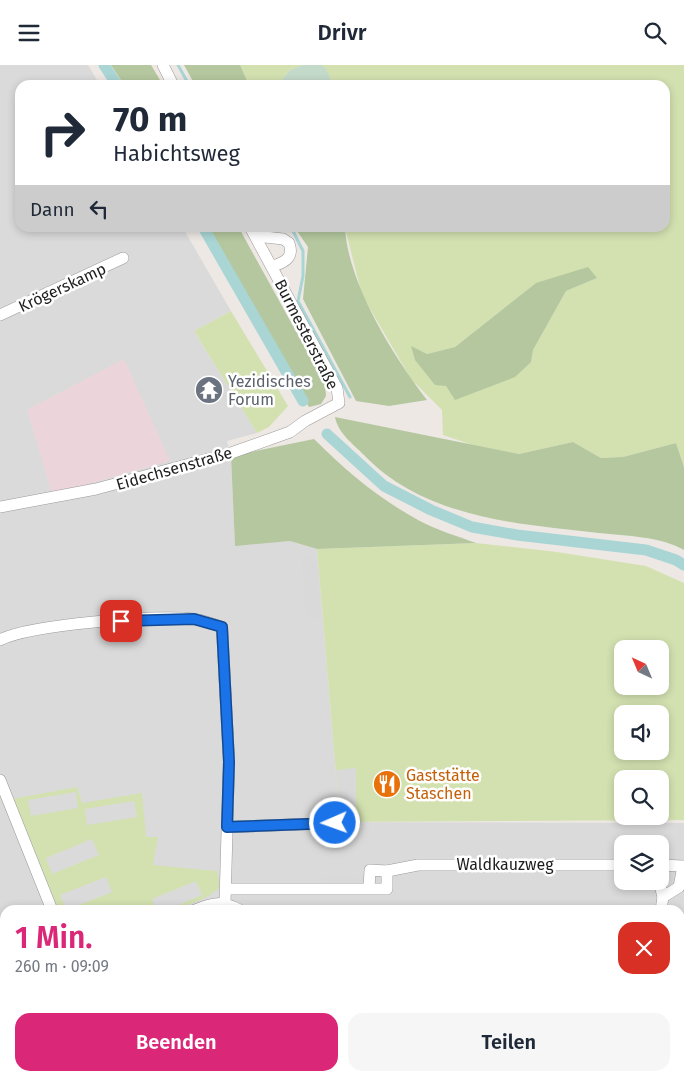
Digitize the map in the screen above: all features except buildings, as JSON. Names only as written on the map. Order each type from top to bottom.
[{"type":"street","points":[[163,65],[171,80]]},
{"type":"street","name":"Burmesterstraße","points":[[253,232],[282,239],[289,243],[290,257],[284,263],[273,266]]},
{"type":"street","name":"Burmesterstraße","points":[[253,232],[337,388],[339,403]]},
{"type":"street","name":"Krögerskamp","points":[[0,315],[124,258]]},
{"type":"street","name":"Eidechsenstraße","points":[[0,507],[96,489],[231,453],[290,432],[305,421],[339,403]]},
{"type":"street","points":[[0,640],[25,632],[136,619],[194,619],[222,627],[229,762],[225,902]]},
{"type":"street","points":[[0,780],[50,905]]},
{"type":"street","points":[[227,827],[335,823]]},
{"type":"street","name":"Waldkauzweg","points":[[369,889],[370,871],[387,871],[418,865],[614,865]]},
{"type":"street","points":[[663,897],[679,887],[683,866],[669,865]]},
{"type":"street","points":[[226,889],[387,889],[387,871]]},
{"type":"street","points":[[662,890],[662,905]]},
{"type":"street","points":[[214,905],[225,902],[231,905]]},
{"type":"shaded area","points":[[0,65],[88,65],[97,80],[15,80],[15,232],[185,232],[231,311],[194,331],[257,433],[227,441],[231,456],[235,545],[290,541],[317,549],[340,822],[614,823],[614,825],[669,825],[669,823],[684,823],[684,905],[0,905]]},
{"type":"shaded area","points":[[124,359],[170,461],[52,494],[27,410]]},
{"type":"shaded area","points":[[316,554],[321,618],[306,618],[302,556]]},
{"type":"shaded area","points":[[356,768],[356,821],[340,822],[336,770]]},
{"type":"shaded area","points":[[669,865],[683,866],[672,897],[652,897],[652,890],[669,890]]},
{"type":"shaded area","points":[[365,867],[387,867],[387,889],[322,889],[322,877],[364,878]]},
{"type":"green space","points":[[111,65],[151,65],[160,80],[121,80]]},
{"type":"green space","points":[[184,65],[240,65],[247,80],[192,80]]},
{"type":"green space","points":[[240,65],[303,65],[290,70],[282,80],[247,80]]},
{"type":"green space","points":[[303,65],[322,65],[331,80],[282,80],[290,70]]},
{"type":"green space","points":[[322,65],[684,65],[684,467],[676,443],[623,457],[601,458],[573,442],[519,454],[479,447],[443,435],[442,410],[411,379],[362,295],[346,232],[670,232],[670,80],[331,80]],"holes":[[[597,278],[566,291],[533,350],[531,362],[415,360],[412,347],[427,354],[455,347],[536,283]]]},
{"type":"green space","points":[[210,232],[241,232],[325,384],[326,396],[321,404],[309,407]]},
{"type":"green space","points":[[298,232],[346,232],[354,272],[374,318],[400,362],[427,400],[389,406],[356,401],[303,299],[308,247]]},
{"type":"green space","points":[[588,267],[597,278],[566,291],[533,350],[531,362],[515,377],[455,400],[446,386],[435,385],[415,360],[411,346],[427,354],[455,347],[536,283]]},
{"type":"green space","points":[[231,311],[288,406],[269,427],[257,433],[194,331]]},
{"type":"green space","points":[[335,417],[519,454],[573,442],[601,458],[623,457],[676,443],[684,467],[684,550],[654,539],[505,521],[443,505],[415,493],[388,476],[346,438],[339,428]]},
{"type":"green space","points":[[314,439],[350,473],[403,512],[439,530],[476,543],[317,549],[290,541],[235,546],[231,456]]},
{"type":"green space","points":[[476,543],[557,552],[646,566],[684,583],[684,820],[669,820],[669,770],[614,770],[614,820],[340,822],[317,549]]},
{"type":"green space","points":[[77,787],[82,803],[142,793],[146,837],[158,837],[153,865],[217,871],[219,881],[219,887],[216,891],[186,905],[178,905],[202,895],[196,881],[152,899],[154,905],[79,905],[112,892],[106,877],[60,895],[64,905],[56,905],[12,799]],"holes":[[[76,792],[78,808],[31,816],[28,800]],[[134,801],[137,817],[87,825],[85,809]],[[92,839],[99,855],[52,874],[46,858]]]},
{"type":"waterway","points":[[104,65],[114,80]]},
{"type":"waterway","points":[[178,65],[186,80]]},
{"type":"waterway","points":[[206,232],[303,401]]},
{"type":"waterway","points":[[294,232],[303,251],[303,276],[298,301],[350,397]]},
{"type":"waterway","points":[[327,434],[384,486],[431,510],[472,527],[517,535],[646,550],[676,560],[684,565]]},
{"type":"place","name":"Yezidisches Forum","points":[[209,390]]},
{"type":"place","name":"Gaststätte Staschen","points":[[387,784]]},
{"type":"route","points":[[121,621],[168,618],[194,619],[222,627],[229,762],[227,827],[335,823]]}]
